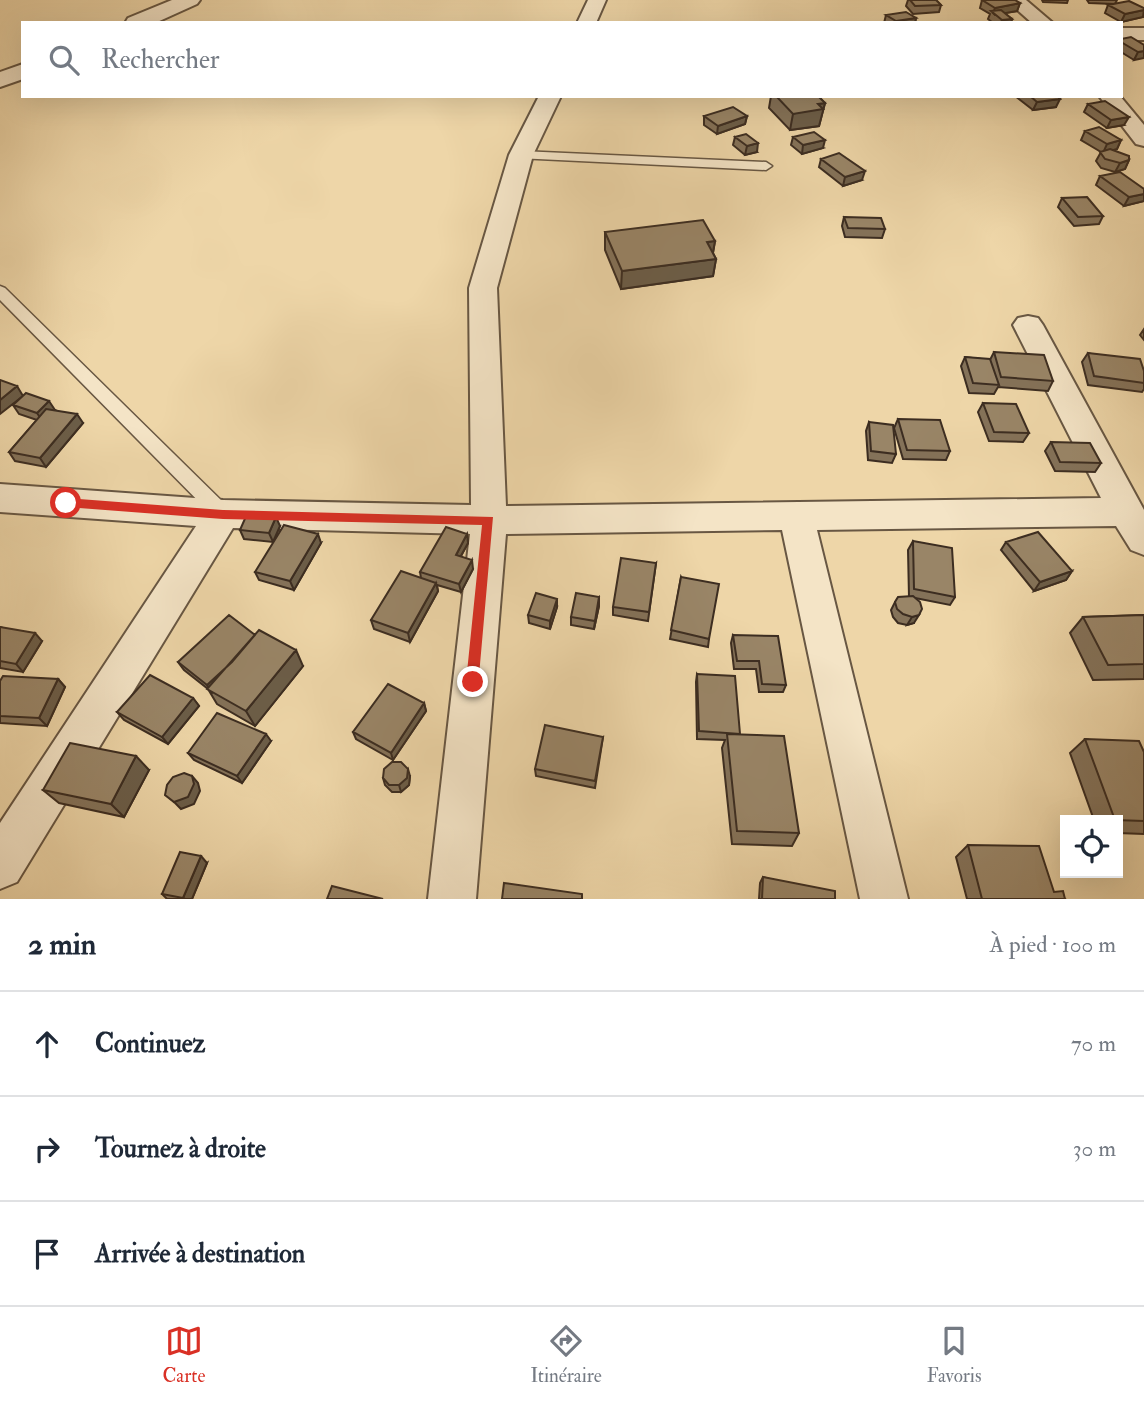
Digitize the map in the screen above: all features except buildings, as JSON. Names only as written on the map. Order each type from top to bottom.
[{"type":"street","points":[[141,21],[190,0]]},
{"type":"street","points":[[587,21],[597,0]]},
{"type":"street","points":[[1015,0],[1041,21]]},
{"type":"street","points":[[1123,34],[1144,34]]},
{"type":"street","points":[[0,80],[21,72]]},
{"type":"street","points":[[452,899],[489,520],[483,288],[521,155],[549,98]]},
{"type":"street","points":[[1111,98],[1144,139]]},
{"type":"street","points":[[5,504],[223,514],[489,520],[796,515],[1135,526],[1028,325]]},
{"type":"street","points":[[0,864],[223,514]]},
{"type":"street","points":[[796,515],[884,899]]},
{"type":"lane","points":[[521,155],[766,166]]},
{"type":"lane","points":[[0,291],[223,514]]},
{"type":"route","points":[[66,503],[223,514],[489,520],[473,682]]}]
